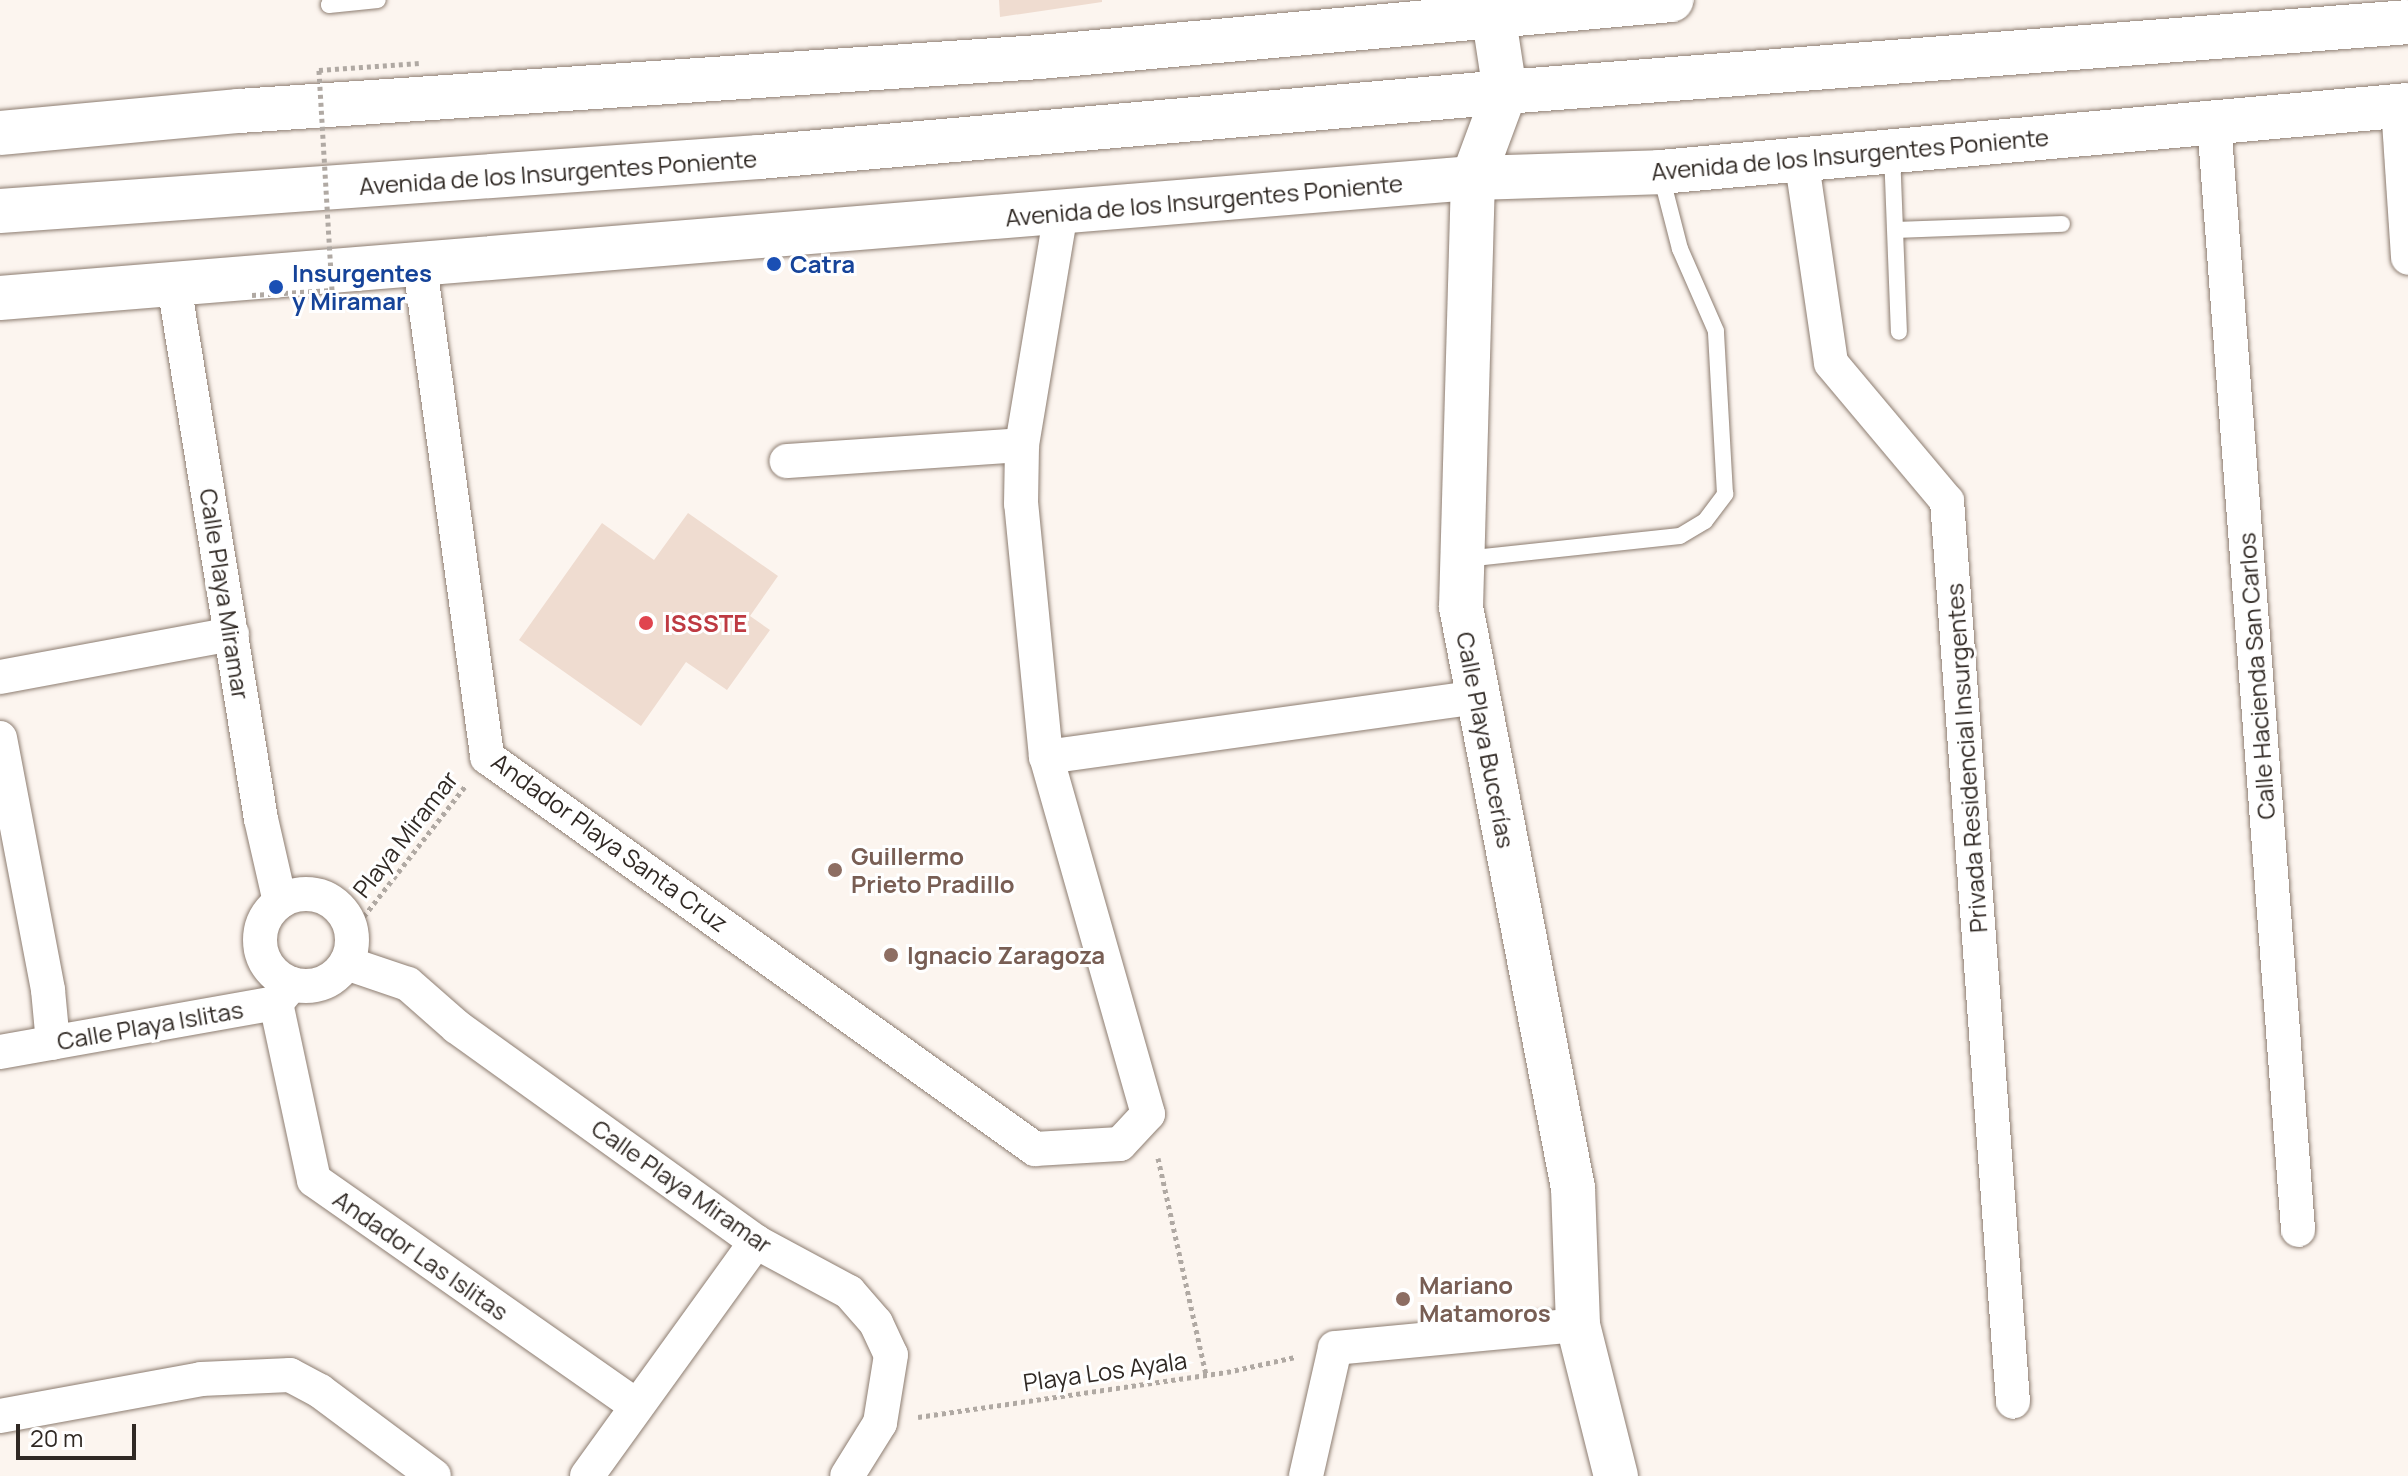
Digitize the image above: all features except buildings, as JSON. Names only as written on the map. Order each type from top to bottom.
[{"type":"main road","points":[[0,133],[239,111],[1040,57],[1492,7],[1671,0]]},
{"type":"main road","name":"Calle Playa Bucerías","points":[[1492,7],[1505,92],[1473,178],[1461,607],[1573,1188],[1578,1325],[1616,1476]]},
{"type":"main road","name":"Avenida de los Insurgentes Poniente","points":[[0,211],[775,156],[1505,92],[2408,22]]},
{"type":"main road","points":[[2328,30],[2408,44]]},
{"type":"main road","name":"Avenida de los Insurgentes Poniente","points":[[0,298],[1473,178],[1660,172],[1801,157],[2403,106]]},
{"type":"street","points":[[2403,106],[2408,258]]},
{"type":"street","name":"Calle Hacienda San Carlos","points":[[2214,122],[2298,1230]]},
{"type":"street","name":"Privada Residencial Insurgentes","points":[[1801,157],[1831,363],[1947,501],[2013,1402]]},
{"type":"street","points":[[1061,211],[1022,445],[1021,504],[1046,757],[1148,1114]]},
{"type":"street","name":"Andador Playa Santa Cruz","points":[[420,266],[487,757],[1035,1149],[1120,1144],[1148,1114]]},
{"type":"street","name":"Calle Playa Miramar","points":[[174,285],[261,819],[280,902]]},
{"type":"street","points":[[787,461],[1022,445]]},
{"type":"street","points":[[0,677],[232,634]]},
{"type":"street","points":[[1046,757],[1476,697]]},
{"type":"street","points":[[0,738],[48,990],[53,1043]]},
{"type":"street","points":[[310,893],[330,900],[344,914],[349,948],[323,983],[284,993],[260,947],[266,917],[280,902],[310,893]]},
{"type":"street","name":"Calle Playa Miramar","points":[[349,948],[408,984],[457,1027],[756,1242],[849,1292],[876,1323],[891,1355],[880,1423],[847,1476]]},
{"type":"street","name":"Calle Playa Islitas","points":[[0,1052],[284,993]]},
{"type":"street","name":"Andador Las Islitas","points":[[284,993],[314,1180],[637,1406]]},
{"type":"street","points":[[587,1476],[756,1242]]},
{"type":"street","points":[[1306,1476],[1335,1348],[1578,1325]]},
{"type":"street","points":[[0,1416],[201,1379],[290,1375],[320,1391],[434,1476]]},
{"type":"lane","points":[[331,0],[329,5],[378,0]]},
{"type":"lane","points":[[1892,151],[1899,332]]},
{"type":"lane","points":[[1463,559],[1680,536],[1705,521],[1725,494],[1716,331],[1680,249],[1660,172]]},
{"type":"lane","points":[[1896,230],[2062,224]]},
{"type":"path","points":[[252,295],[332,290],[319,70],[420,63]]},
{"type":"path","name":"Playa Miramar","points":[[349,948],[487,757]]},
{"type":"path","points":[[1148,1114],[1206,1375]]},
{"type":"path","name":"Playa Los Ayala","points":[[880,1423],[1206,1375],[1335,1348]]},
{"type":"place","name":"Catra","points":[[774,264]]},
{"type":"place","name":"Insurgentes y Miramar","points":[[276,287]]},
{"type":"place","name":"ISSSTE","points":[[646,623]]},
{"type":"place","name":"Guillermo Prieto Pradillo","points":[[835,870]]},
{"type":"place","name":"Ignacio Zaragoza","points":[[891,955]]},
{"type":"place","name":"Mariano Matamoros","points":[[1403,1299]]}]
